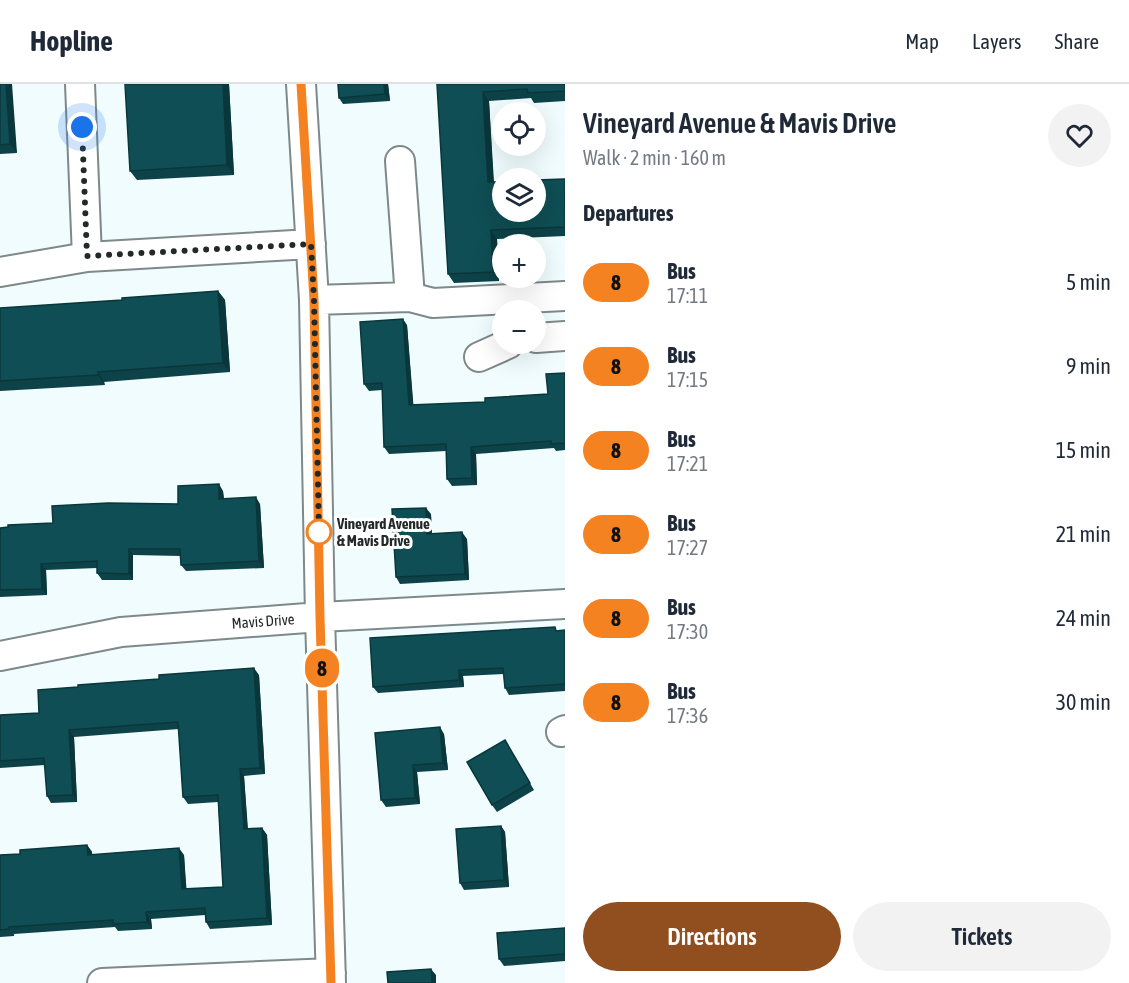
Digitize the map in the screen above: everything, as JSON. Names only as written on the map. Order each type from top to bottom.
[{"type":"street","points":[[80,84],[87,256]]},
{"type":"street","points":[[102,983],[331,978],[320,617],[314,300],[301,84]]},
{"type":"street","points":[[400,161],[410,297]]},
{"type":"street","points":[[0,272],[87,256],[311,244]]},
{"type":"street","points":[[314,300],[410,297],[434,303],[565,296]]},
{"type":"street","points":[[546,337],[565,336]]},
{"type":"street","points":[[479,357],[492,351]]},
{"type":"street","name":"Mavis Drive","points":[[0,657],[121,632],[320,617],[565,603]]},
{"type":"building","points":[[0,84],[6,84],[10,144],[0,145]]},
{"type":"building","points":[[125,84],[223,84],[227,165],[130,171]]},
{"type":"building","points":[[338,84],[384,84],[385,94],[339,98]]},
{"type":"building","points":[[437,84],[565,84],[565,91],[528,93],[527,89],[483,92],[488,182],[492,182],[492,222],[546,222],[546,180],[565,179],[565,227],[491,230],[492,272],[448,274]]},
{"type":"building","points":[[218,291],[223,363],[98,372],[98,375],[0,381],[0,308]]},
{"type":"building","points":[[403,319],[409,405],[485,402],[485,398],[548,394],[546,374],[565,373],[565,443],[551,444],[551,441],[471,447],[472,478],[447,479],[446,444],[384,447],[382,383],[364,384],[360,322]]},
{"type":"building","points":[[219,484],[219,499],[256,497],[259,561],[181,565],[180,549],[129,549],[129,574],[97,573],[97,561],[41,564],[42,589],[0,590],[0,528],[8,527],[8,525],[53,523],[52,506],[108,503],[178,504],[178,486]]},
{"type":"building","points":[[426,508],[427,534],[462,532],[465,574],[396,577],[392,509]]},
{"type":"building","points":[[555,627],[556,631],[565,630],[565,684],[505,688],[503,668],[459,670],[459,680],[373,687],[370,638]]},
{"type":"building","points":[[254,668],[260,768],[240,769],[244,829],[262,828],[267,918],[206,922],[205,908],[146,912],[147,922],[113,924],[113,920],[9,927],[9,929],[0,930],[0,855],[20,854],[20,850],[87,845],[88,855],[179,848],[182,889],[223,887],[218,795],[183,797],[178,722],[69,730],[73,795],[47,796],[44,758],[0,761],[0,715],[39,713],[38,690],[159,679],[159,675]]},
{"type":"building","points":[[440,727],[443,763],[413,765],[415,798],[381,800],[375,733]]},
{"type":"building","points":[[505,740],[530,783],[492,805],[467,762]]},
{"type":"building","points":[[501,826],[504,880],[460,883],[456,829]]},
{"type":"building","points":[[565,928],[565,954],[499,959],[497,933]]},
{"type":"building","points":[[431,969],[432,983],[388,983],[387,972]]},
{"type":"bus line","name":"8","points":[[301,84],[314,300],[320,617],[331,983]]},
{"type":"place","name":"Vineyard Avenue & Mavis Drive","points":[[319,532]]},
{"type":"route","points":[[82,127],[87,256],[311,244],[319,532]]}]
